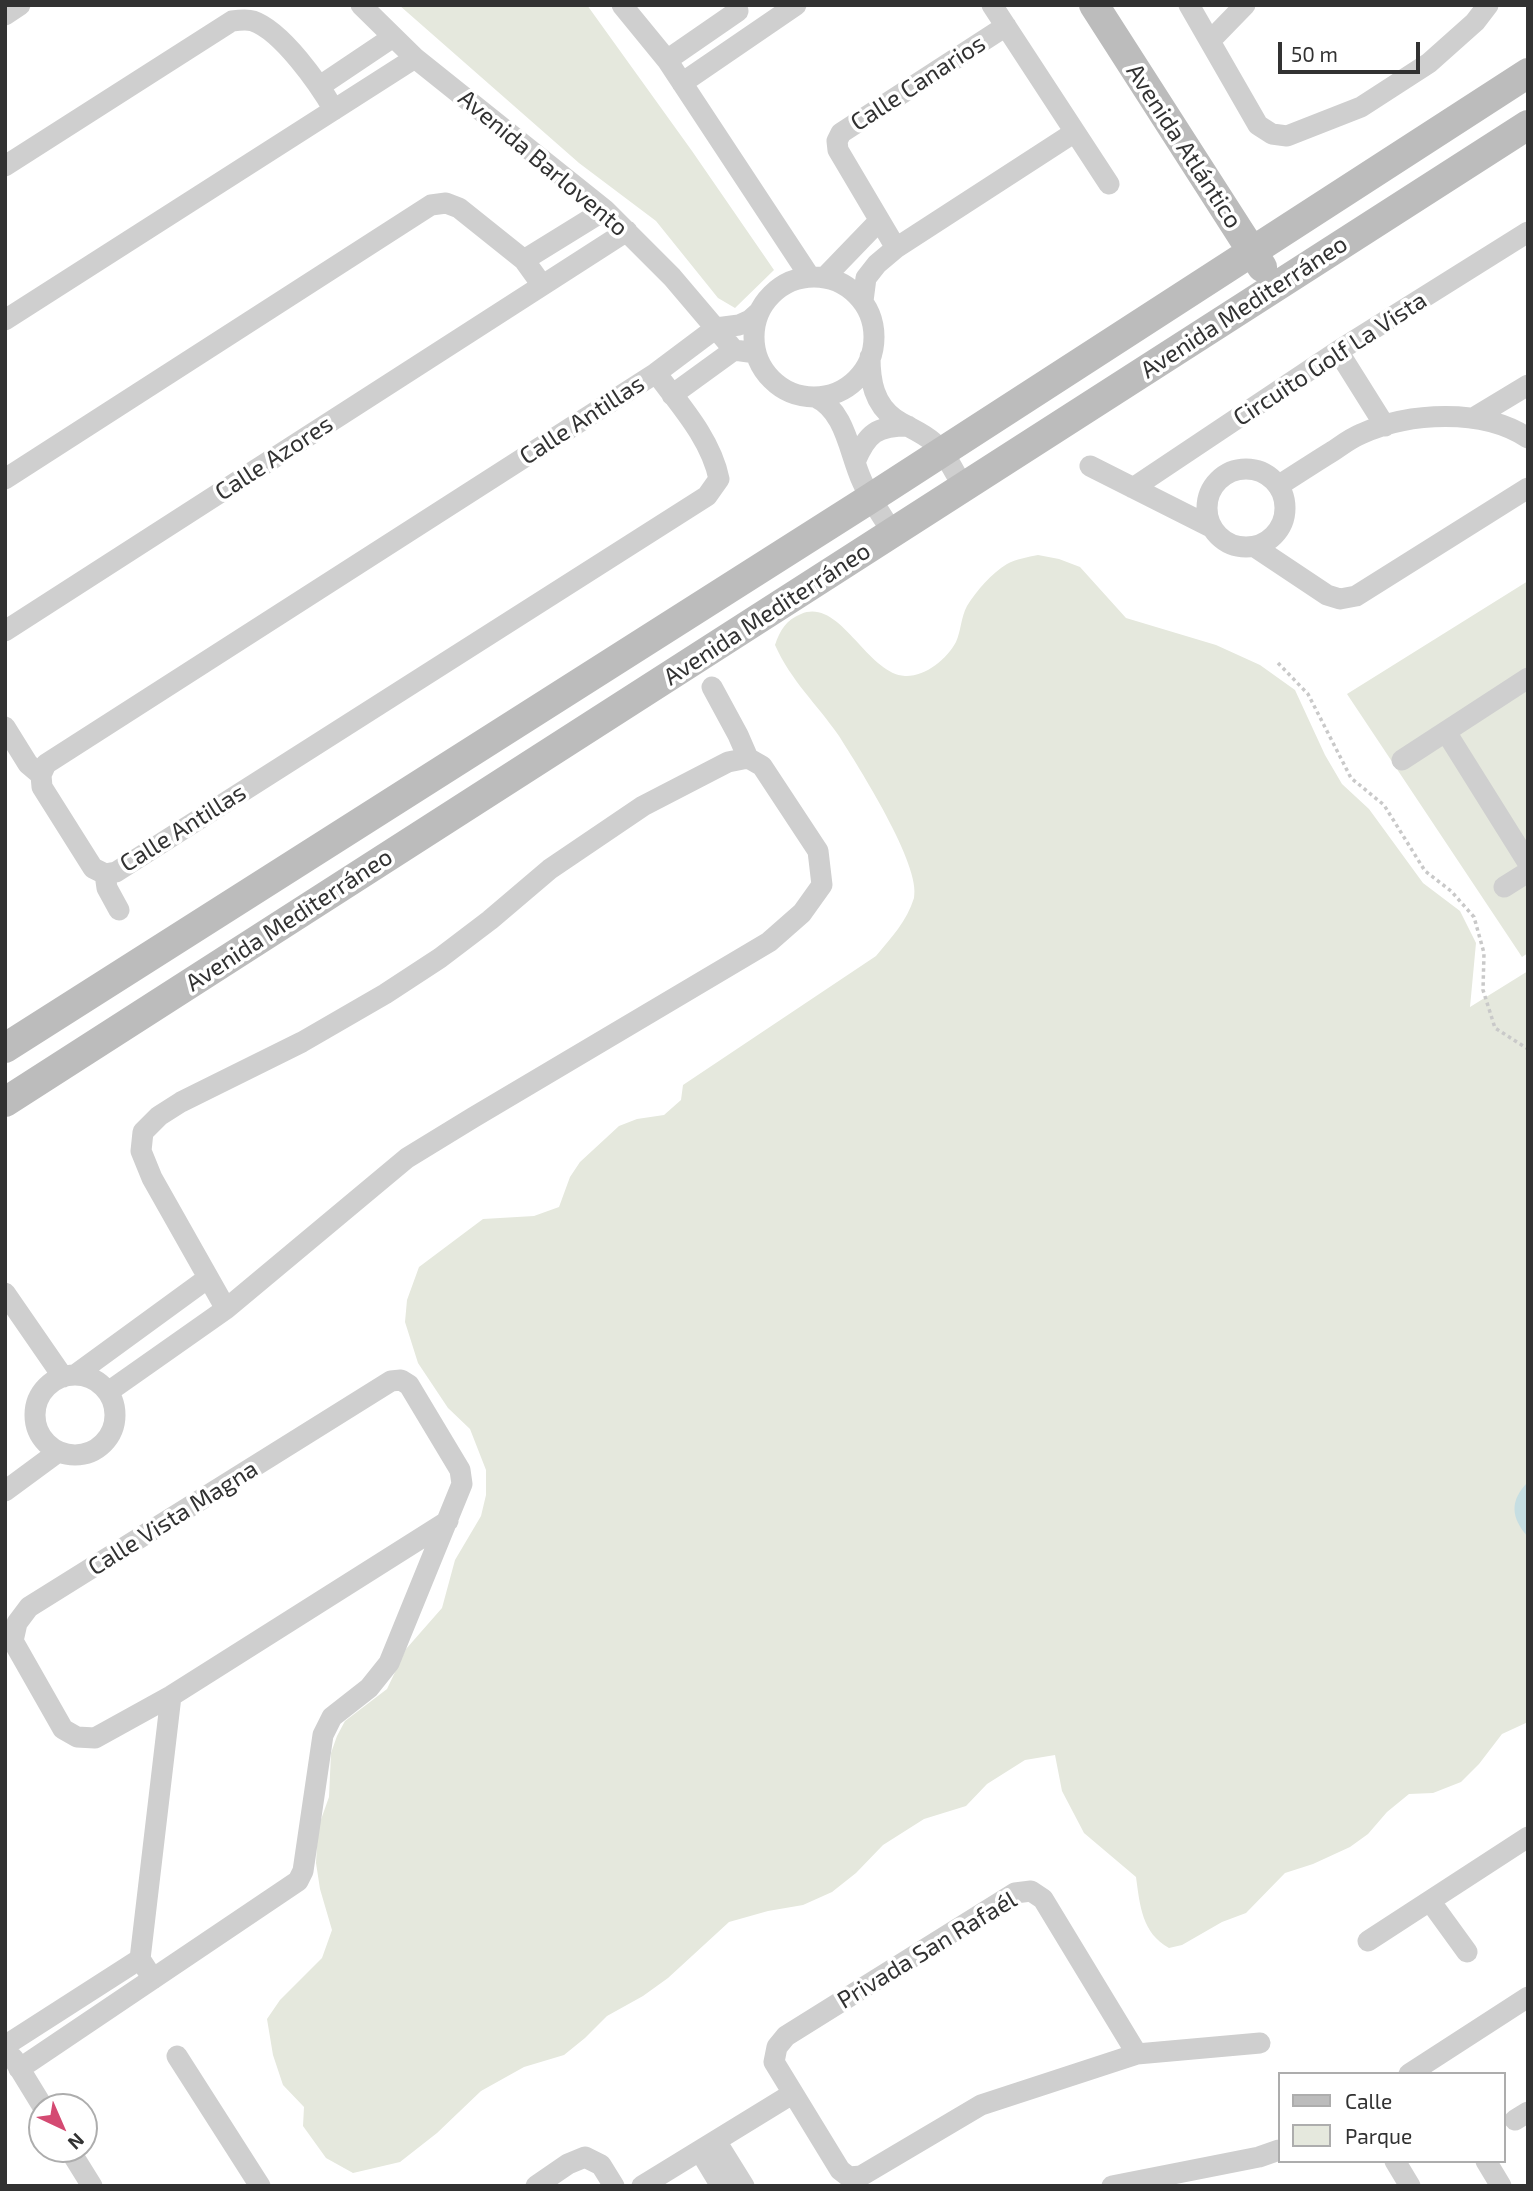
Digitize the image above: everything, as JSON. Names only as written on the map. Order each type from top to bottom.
[{"type":"street","points":[[5,15],[20,5]]},
{"type":"street","name":"Avenida Barlovento","points":[[361,5],[415,58],[605,210],[672,277],[734,350]]},
{"type":"street","points":[[622,5],[667,60],[817,278]]},
{"type":"street","points":[[682,83],[796,5]]},
{"type":"street","points":[[992,5],[1006,26]]},
{"type":"street","name":"Avenida Atlántico","points":[[1094,5],[1275,286]]},
{"type":"street","points":[[1189,5],[1258,125],[1272,134],[1287,136],[1361,107],[1429,62],[1475,22],[1488,5]]},
{"type":"street","points":[[1210,41],[1245,5]]},
{"type":"street","points":[[667,60],[736,8],[754,33]]},
{"type":"street","points":[[5,166],[232,20],[251,20],[268,28],[320,86],[334,110]]},
{"type":"street","name":"Calle Canarios","points":[[896,248],[838,150],[837,141],[841,133],[1006,26],[1109,184]]},
{"type":"street","points":[[320,86],[393,37]]},
{"type":"street","points":[[5,320],[415,58]]},
{"type":"street","name":"Avenida Mediterráneo","points":[[5,1048],[872,498],[1528,73]]},
{"type":"street","name":"Avenida Mediterráneo","points":[[5,1102],[1528,125]]},
{"type":"street","points":[[863,301],[866,278],[877,264],[896,248],[1075,132]]},
{"type":"street","points":[[5,478],[431,205],[446,203],[459,208],[524,260],[542,285]]},
{"type":"street","points":[[524,260],[605,210]]},
{"type":"street","points":[[817,278],[879,221]]},
{"type":"street","name":"Calle Azores","points":[[5,631],[627,231]]},
{"type":"street","name":"Circuito Golf La Vista","points":[[1133,488],[1338,351],[1528,232]]},
{"type":"street","points":[[870,357],[851,384],[836,393],[803,396],[779,386],[761,366],[754,340],[755,325],[768,298],[793,281],[817,278],[845,286],[863,301],[871,319],[873,390],[883,408],[895,419],[933,442],[963,486]]},
{"type":"street","points":[[716,328],[739,325],[760,311]]},
{"type":"street","name":"Calle Antillas","points":[[656,373],[701,436],[715,461],[719,479],[707,496],[116,872],[105,874],[93,868],[42,787],[41,775],[46,764],[656,373],[716,328]]},
{"type":"street","points":[[734,350],[756,353]]},
{"type":"street","name":"Calle Antillas","points":[[672,395],[734,350]]},
{"type":"street","points":[[1338,351],[1385,426]]},
{"type":"street","points":[[1475,417],[1528,385]]},
{"type":"street","points":[[815,397],[825,401],[834,412],[862,481],[893,533]]},
{"type":"street","points":[[1278,486],[1360,434],[1419,418],[1475,417],[1523,431]]},
{"type":"street","points":[[855,462],[867,439],[876,431],[889,426],[908,426]]},
{"type":"street","points":[[1090,466],[1211,527]]},
{"type":"street","points":[[1244,469],[1258,471],[1278,486],[1284,498],[1283,523],[1266,542],[1255,547],[1230,545],[1211,527],[1207,501],[1220,479],[1244,469]]},
{"type":"street","points":[[1255,547],[1327,595],[1340,599],[1348,598],[1356,596],[1528,488]]},
{"type":"street","points":[[1402,760],[1528,678]]},
{"type":"street","points":[[108,1392],[226,1309],[407,1158],[769,942],[802,913],[822,885],[818,850],[762,766],[748,758],[712,688]]},
{"type":"street","points":[[5,727],[28,764],[41,775]]},
{"type":"street","points":[[1446,732],[1528,863]]},
{"type":"street","points":[[226,1309],[152,1178],[141,1151],[143,1132],[159,1116],[181,1102],[302,1042],[385,994],[440,958],[550,869],[643,806],[728,762],[748,758]]},
{"type":"street","points":[[1504,887],[1528,872]]},
{"type":"street","points":[[105,874],[107,888],[119,910]]},
{"type":"street","points":[[5,1293],[69,1376],[88,1377],[99,1383],[113,1401],[115,1422],[106,1441],[89,1453],[68,1455],[58,1452],[40,1436],[34,1413],[43,1391],[52,1382],[69,1376],[208,1278]]},
{"type":"street","name":"Calle Vista Magna","points":[[19,2069],[298,1881],[303,1871],[323,1735],[331,1717],[369,1688],[389,1663],[448,1521],[463,1484],[460,1470],[408,1385],[401,1380],[391,1381],[29,1608],[17,1623],[13,1641],[63,1729],[78,1737],[95,1738],[171,1696],[448,1521]]},
{"type":"street","points":[[5,1491],[58,1452]]},
{"type":"street","points":[[153,1979],[140,1959],[171,1696]]},
{"type":"street","points":[[1368,1941],[1528,1837]]},
{"type":"street","name":"Privada San Rafaél","points":[[1137,2054],[1043,1899],[1031,1891],[1015,1893],[786,2036],[777,2047],[774,2062],[840,2170],[849,2177],[860,2176],[981,2105],[1137,2054],[1260,2043]]},
{"type":"street","points":[[1430,1900],[1467,1952]]},
{"type":"street","points":[[34,2093],[6,2044],[140,1959]]},
{"type":"street","points":[[1422,2070],[1528,1997]]},
{"type":"street","points":[[177,2056],[253,2183]]},
{"type":"street","points":[[642,2186],[792,2094]]},
{"type":"street","points":[[708,2146],[721,2186]]},
{"type":"street","points":[[708,2146],[744,2186]]},
{"type":"street","points":[[1112,2186],[1259,2157],[1278,2150]]},
{"type":"street","points":[[536,2186],[568,2164],[585,2157],[601,2165],[614,2186]]},
{"type":"street","points":[[78,2163],[92,2186]]},
{"type":"street","points":[[1396,2163],[1410,2186]]},
{"type":"street","points":[[1487,2163],[1501,2186]]},
{"type":"path","points":[[1278,663],[1308,694],[1351,779],[1384,805],[1426,871],[1451,891],[1474,917],[1485,953],[1483,990],[1495,1028],[1528,1049]]},
{"type":"green space","points":[[399,5],[587,5],[774,270],[735,308],[718,298],[656,221],[579,163]]},
{"type":"green space","points":[[1038,555],[1080,567],[1126,618],[1216,645],[1260,665],[1295,690],[1325,755],[1342,784],[1369,809],[1423,883],[1460,911],[1476,943],[1470,1007],[1528,971],[1528,1722],[1502,1734],[1461,1782],[1433,1793],[1409,1794],[1387,1812],[1368,1834],[1350,1847],[1285,1873],[1246,1913],[1222,1922],[1182,1945],[1169,1948],[1153,1935],[1148,1927],[1141,1908],[1136,1877],[1084,1833],[1062,1791],[1055,1755],[1025,1760],[987,1784],[966,1806],[924,1819],[883,1845],[856,1873],[832,1892],[803,1905],[729,1922],[668,1978],[607,2016],[564,2055],[524,2067],[481,2091],[437,2133],[400,2162],[353,2173],[326,2158],[303,2126],[304,2107],[283,2085],[273,2055],[267,2019],[280,2000],[322,1958],[332,1930],[320,1889],[316,1863],[318,1828],[329,1797],[331,1753],[337,1736],[345,1721],[387,1689],[406,1649],[442,1608],[455,1560],[481,1516],[486,1495],[486,1470],[470,1429],[448,1408],[418,1363],[405,1322],[407,1300],[419,1267],[483,1219],[534,1216],[559,1207],[570,1177],[580,1162],[619,1126],[637,1119],[664,1115],[681,1100],[683,1085],[876,956],[907,914],[914,898],[914,883],[899,841],[839,736],[781,658],[775,645],[784,626],[801,614],[815,612],[828,616],[878,663],[891,672],[913,676],[935,666],[952,648],[958,638],[967,606],[990,577],[1011,562]]},
{"type":"green space","points":[[1528,581],[1528,953],[1522,957],[1347,694]]},
{"type":"water","points":[[1528,1482],[1528,1537],[1518,1523],[1514,1510],[1518,1496]]}]
